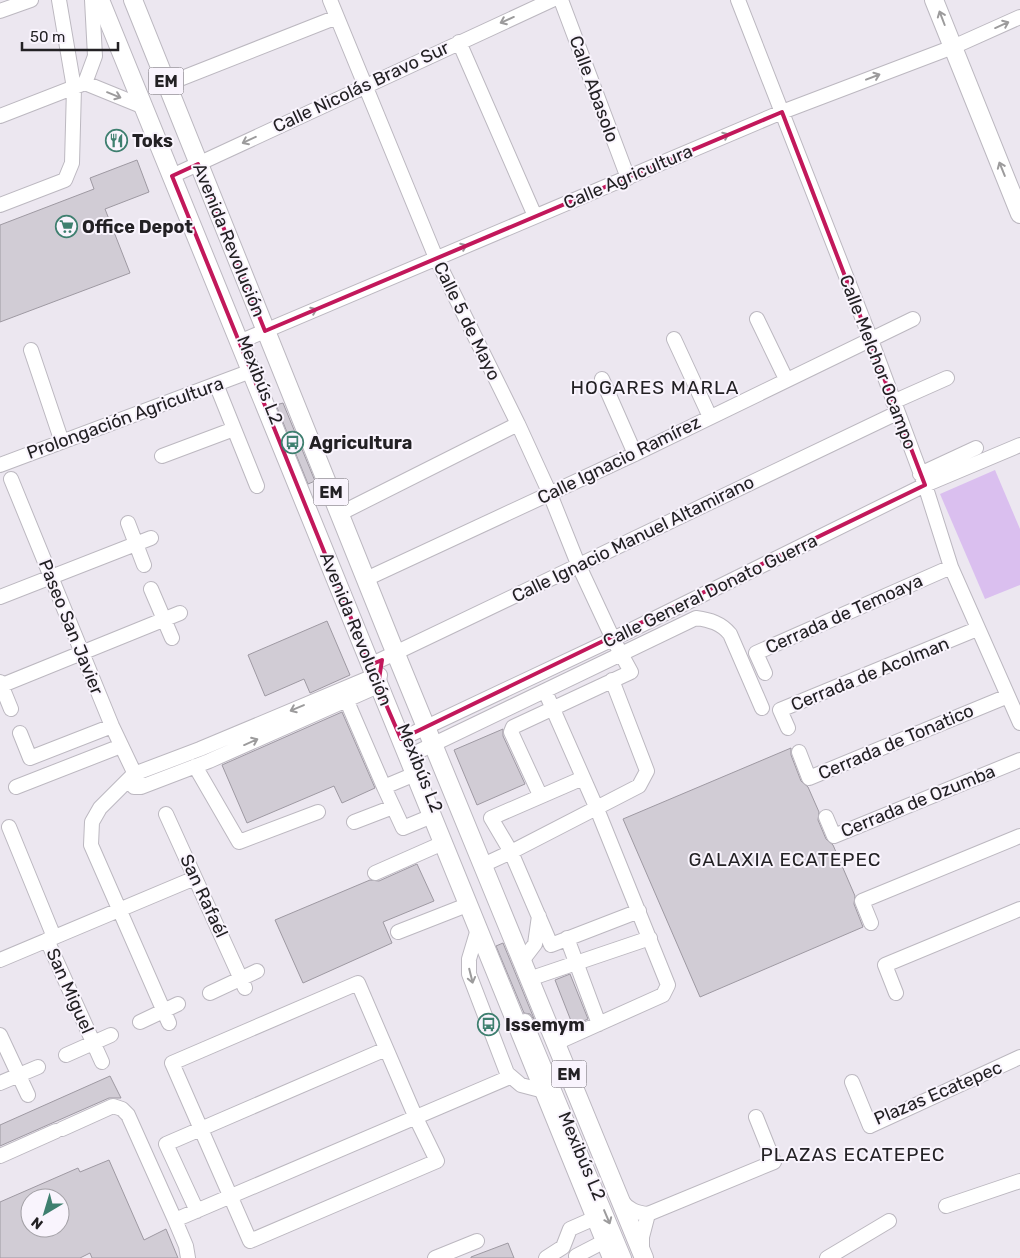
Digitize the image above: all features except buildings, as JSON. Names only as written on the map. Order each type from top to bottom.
[{"type":"main road","name":"Avenida Revolución","points":[[100,0],[174,174],[241,341],[251,371],[381,666],[421,750],[483,865],[620,1199],[641,1256]]},
{"type":"main road","name":"Avenida Revolución","points":[[133,0],[167,84],[195,165],[262,332],[366,579],[381,666],[421,750],[415,774],[612,1258]]},
{"type":"main road","points":[[934,0],[1020,214]]},
{"type":"street","points":[[0,11],[31,0]]},
{"type":"street","points":[[0,205],[65,180],[70,173],[79,85],[59,0]]},
{"type":"street","points":[[0,116],[79,85],[95,56],[92,0]]},
{"type":"street","points":[[106,0],[174,174]]},
{"type":"street","points":[[124,0],[195,165]]},
{"type":"street","name":"Calle 5 de Mayo","points":[[330,0],[436,258],[518,424],[550,494],[578,564],[613,639],[623,654]]},
{"type":"street","name":"Calle Nicolás Bravo Sur","points":[[174,174],[552,0]]},
{"type":"street","name":"Calle Abasolo","points":[[561,0],[628,178]]},
{"type":"street","name":"Calle Melchor Ocampo","points":[[738,0],[871,340],[923,480],[951,567],[1020,723]]},
{"type":"street","points":[[167,84],[337,17]]},
{"type":"street","name":"Calle Agricultura","points":[[241,341],[782,112],[953,47],[1020,17]]},
{"type":"street","points":[[459,42],[535,216]]},
{"type":"street","points":[[79,85],[144,107]]},
{"type":"street","points":[[757,319],[786,379]]},
{"type":"street","name":"Calle Ignacio Ramírez","points":[[366,579],[635,454],[786,379],[913,319]]},
{"type":"street","name":"Mexibús L2","points":[[262,332],[381,666]]},
{"type":"street","points":[[674,339],[710,417]]},
{"type":"street","name":"Mexibús L2","points":[[241,341],[381,666]]},
{"type":"street","points":[[31,350],[62,442]]},
{"type":"street","name":"Prolongación Agricultura","points":[[0,465],[251,371]]},
{"type":"street","name":"Calle Ignacio Manuel Altamirano","points":[[381,666],[578,564],[895,408],[947,378]]},
{"type":"street","points":[[602,379],[635,454]]},
{"type":"street","points":[[216,384],[257,486]]},
{"type":"street","points":[[339,514],[518,424]]},
{"type":"street","points":[[162,456],[234,429]]},
{"type":"street","name":"Calle General Donato Guerra","points":[[414,733],[613,639],[923,480],[1020,445]]},
{"type":"street","points":[[923,480],[976,448]]},
{"type":"street","name":"Paseo San Javier","points":[[11,479],[112,726],[141,787]]},
{"type":"street","points":[[128,523],[144,565]]},
{"type":"street","points":[[0,597],[150,538]]},
{"type":"street","name":"Cerrada de Temoaya","points":[[765,673],[756,653],[951,567]]},
{"type":"street","points":[[152,589],[172,638]]},
{"type":"street","points":[[12,710],[0,684],[82,654],[180,614]]},
{"type":"street","points":[[421,750],[696,618],[710,620],[724,626],[730,634],[762,708]]},
{"type":"street","name":"Cerrada de Acolman","points":[[788,728],[780,710],[977,629]]},
{"type":"street","points":[[540,795],[511,732],[513,727],[631,672],[623,654]]},
{"type":"street","points":[[123,786],[141,787],[195,766],[346,699],[381,666]]},
{"type":"street","points":[[166,1017],[91,845],[92,822],[100,808],[134,774],[219,741],[381,666]]},
{"type":"street","points":[[483,865],[597,809],[639,786],[647,772],[612,680]]},
{"type":"street","points":[[545,691],[597,809],[668,986],[663,994],[556,1042]]},
{"type":"street","name":"Cerrada de Tonatico","points":[[799,752],[809,778],[1008,696]]},
{"type":"street","points":[[346,699],[403,828],[432,816]]},
{"type":"street","points":[[20,733],[30,758],[112,726]]},
{"type":"street","points":[[219,741],[225,754]]},
{"type":"street","points":[[16,787],[122,746]]},
{"type":"street","name":"Mexibús L2","points":[[421,750],[641,1256]]},
{"type":"street","name":"Mexibús L2","points":[[421,750],[624,1258]]},
{"type":"street","name":"Cerrada de Ozumba","points":[[826,817],[834,836],[1020,760]]},
{"type":"street","points":[[195,766],[239,842],[318,812]]},
{"type":"street","points":[[384,787],[415,774]]},
{"type":"street","points":[[583,778],[540,795],[491,818],[511,852],[551,945],[639,911]]},
{"type":"street","points":[[354,822],[393,807]]},
{"type":"street","name":"San Rafaél","points":[[166,814],[243,983]]},
{"type":"street","name":"San Miguel","points":[[9,827],[51,938],[102,1062]]},
{"type":"street","points":[[870,923],[862,901],[1020,836]]},
{"type":"street","points":[[375,874],[443,843]]},
{"type":"street","points":[[0,960],[195,878]]},
{"type":"street","points":[[398,932],[466,903]]},
{"type":"street","points":[[896,993],[885,965],[1020,909]]},
{"type":"street","points":[[522,961],[535,944],[539,916]]},
{"type":"street","points":[[478,929],[469,959],[469,974],[510,1077],[521,1084],[544,1091]]},
{"type":"street","points":[[566,938],[599,1024]]},
{"type":"street","points":[[530,979],[650,938]]},
{"type":"street","points":[[210,993],[243,983],[257,971]]},
{"type":"street","points":[[358,983],[416,1118],[437,1162],[250,1241],[172,1063],[358,983]]},
{"type":"street","points":[[140,1022],[166,1017],[178,1004]]},
{"type":"street","points":[[0,1035],[28,1095]]},
{"type":"street","name":"San Miguel","points":[[66,1055],[111,1036]]},
{"type":"street","points":[[197,1211],[166,1144],[386,1049]]},
{"type":"street","name":"Plazas Ecatepec","points":[[852,1082],[870,1126],[1020,1056]]},
{"type":"street","points":[[0,1082],[38,1067]]},
{"type":"street","points":[[175,1220],[510,1077]]},
{"type":"street","points":[[0,1156],[113,1106],[122,1109],[128,1115],[175,1220],[186,1246],[188,1258]]},
{"type":"street","points":[[620,1199],[628,1208],[636,1213],[648,1214],[774,1162],[756,1116]]},
{"type":"street","points":[[946,1206],[1020,1181]]},
{"type":"street","points":[[641,1256],[642,1237],[648,1214]]},
{"type":"street","points":[[546,1258],[563,1247],[570,1229],[595,1218]]},
{"type":"street","points":[[828,1258],[889,1221]]},
{"type":"street","points":[[435,1258],[477,1241]]},
{"type":"street","points":[[577,1258],[576,1256],[605,1241]]},
{"type":"highlighted area","points":[[782,112],[925,485],[401,739],[378,686],[382,660],[370,665],[172,176],[198,164],[265,331]]},
{"type":"shaded area","points":[[995,470],[1020,529],[1020,585],[985,599],[940,494]]},
{"type":"place","name":"Toks","points":[[116,141]]},
{"type":"place","name":"Office Depot","points":[[66,227]]},
{"type":"place","name":"Agricultura","points":[[293,443]]},
{"type":"place","name":"Issemym","points":[[489,1025]]},
{"type":"district","name":"HOGARES MARLA","points":[[655,387]]},
{"type":"district","name":"GALAXIA ECATEPEC","points":[[785,859]]},
{"type":"district","name":"PLAZAS ECATEPEC","points":[[853,1154]]}]
